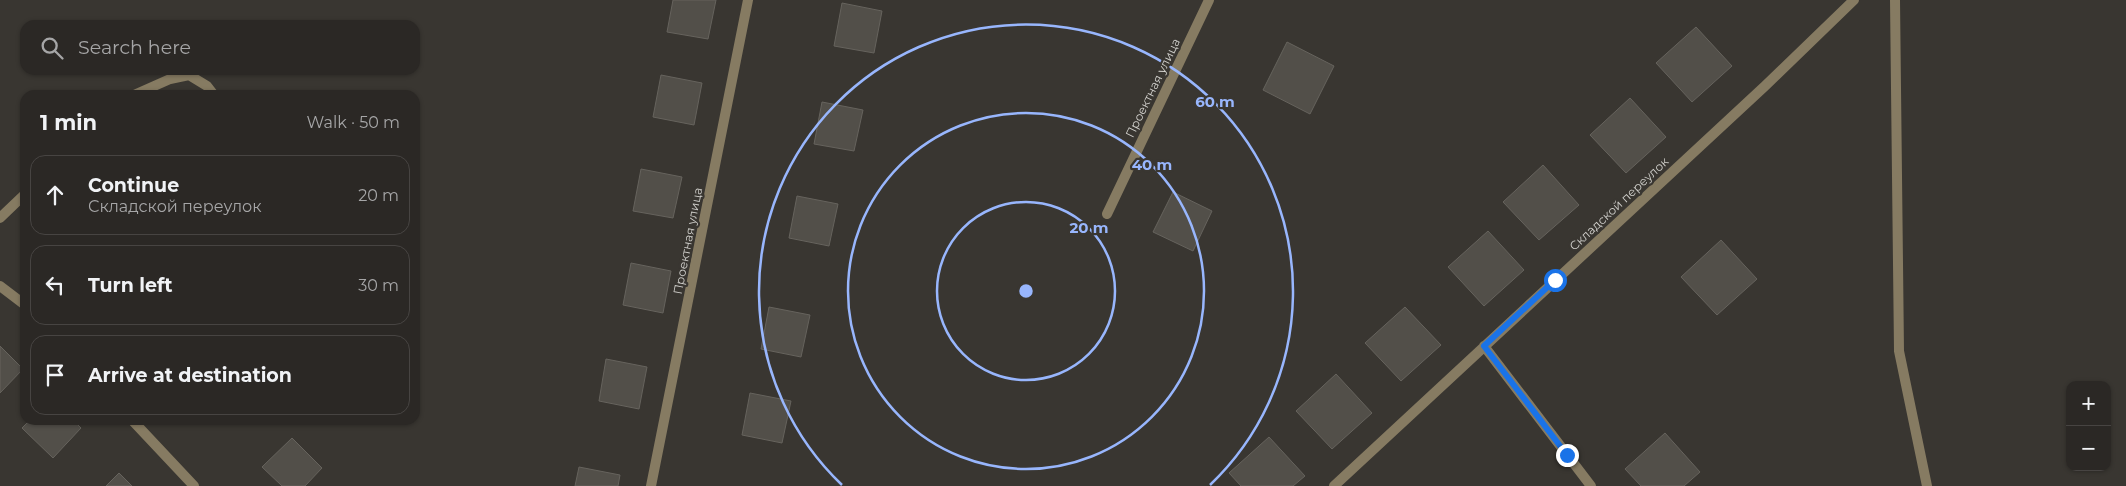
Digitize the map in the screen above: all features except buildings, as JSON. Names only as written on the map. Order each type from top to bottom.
[{"type":"street","name":"Проектная улица","points":[[651,486],[748,0]]},
{"type":"street","name":"Проектная улица","points":[[1107,214],[1209,0]]},
{"type":"street","name":"Складской переулок","points":[[1334,486],[1765,86],[1854,0]]},
{"type":"street","points":[[1895,0],[1900,351],[1927,486]]},
{"type":"street","points":[[146,90],[170,80],[190,75],[210,90]]},
{"type":"street","points":[[0,218],[20,199]]},
{"type":"street","points":[[0,286],[20,301]]},
{"type":"street","points":[[1484,346],[1591,486]]},
{"type":"street","points":[[137,425],[194,486]]},
{"type":"route","points":[[1555,280],[1484,346],[1567,455]]}]
